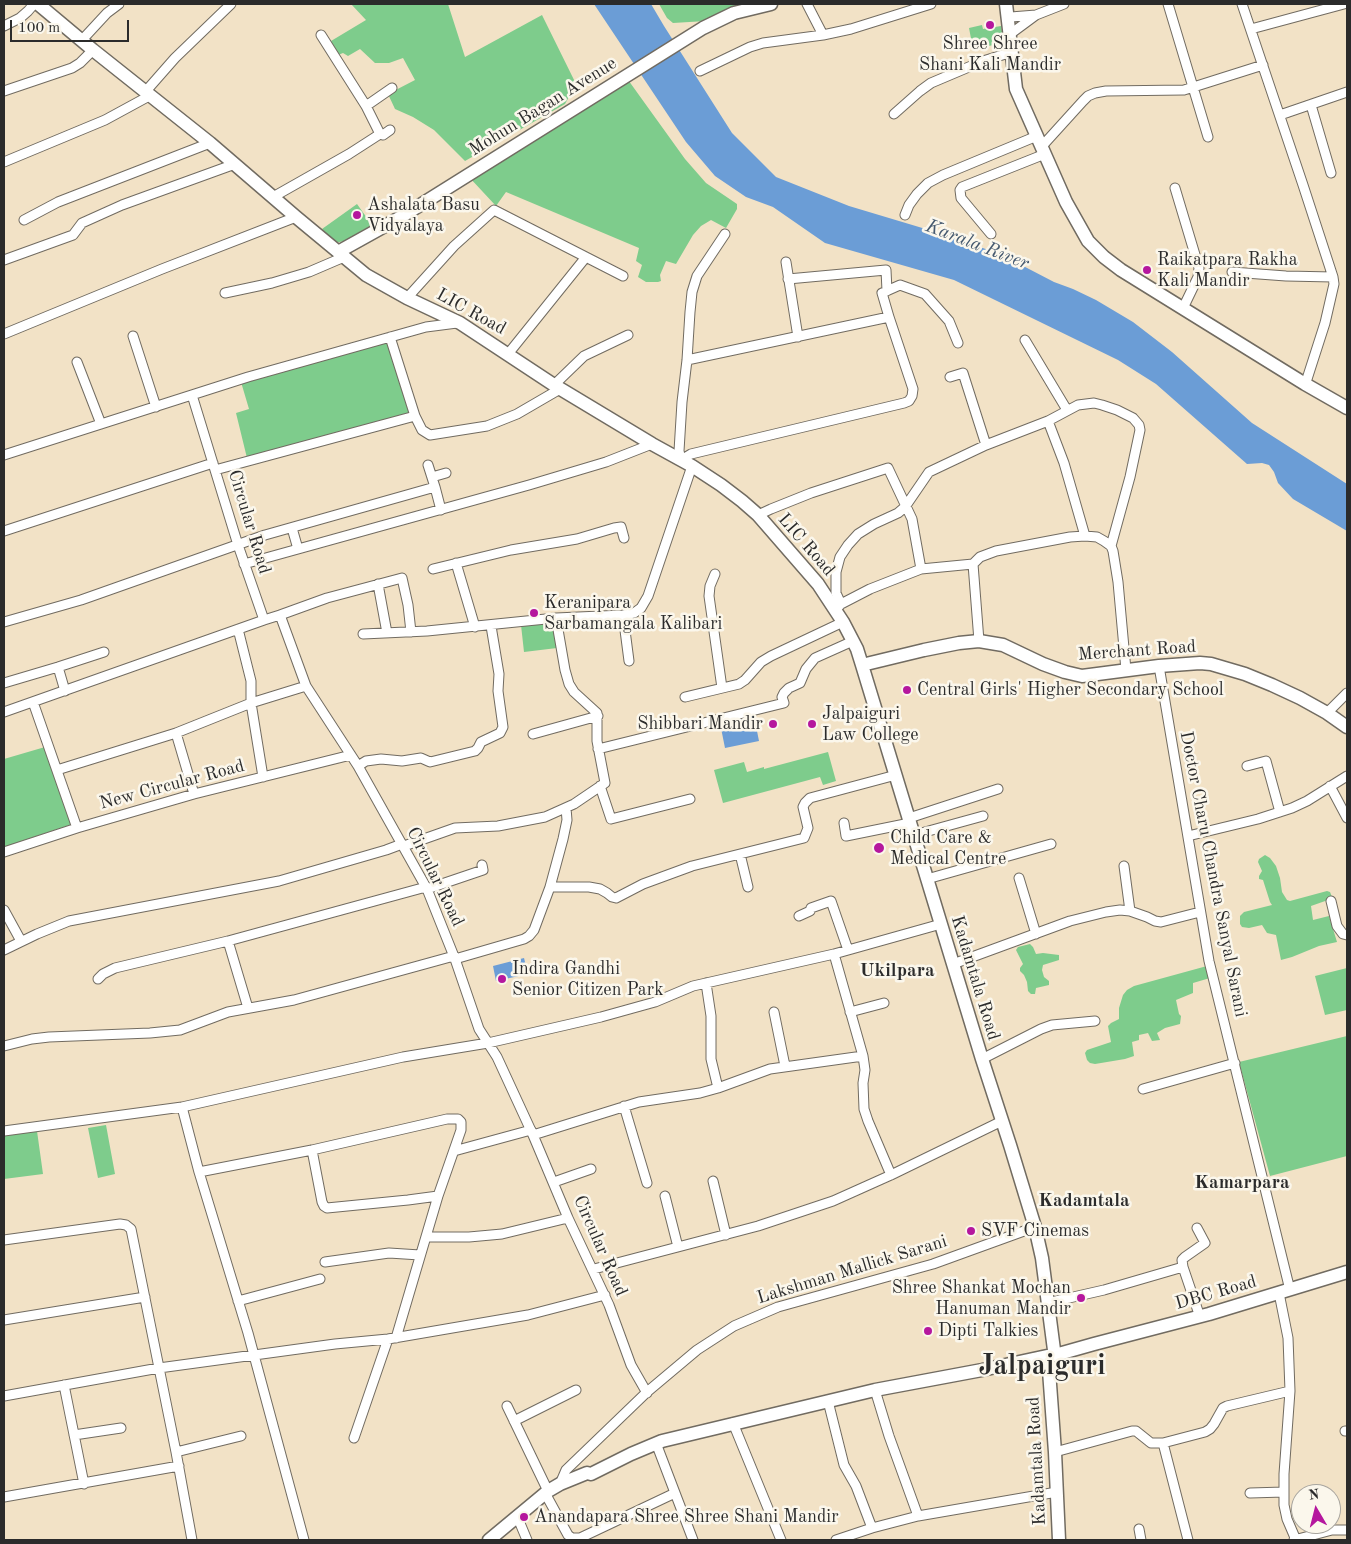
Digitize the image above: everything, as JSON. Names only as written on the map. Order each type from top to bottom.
[{"type":"street","points":[[4,26],[20,18],[34,4]]},
{"type":"street","points":[[82,40],[107,13],[119,4]]},
{"type":"street","points":[[4,162],[105,120],[148,93],[175,58],[231,4]]},
{"type":"street","name":"Mohun Bagan Avenue","points":[[341,255],[702,28],[734,13],[771,4]]},
{"type":"street","points":[[807,4],[824,35]]},
{"type":"street","points":[[700,71],[750,47],[763,43],[824,35],[851,29],[931,4]]},
{"type":"street","points":[[1007,4],[1019,88],[1042,144]]},
{"type":"street","points":[[1012,32],[1036,15],[1064,4]]},
{"type":"street","points":[[1168,4],[1208,137]]},
{"type":"street","points":[[1242,4],[1333,277],[1334,284],[1325,323],[1306,381]]},
{"type":"street","points":[[1251,29],[1344,4]]},
{"type":"street","name":"LIC Road","points":[[45,6],[93,50],[210,143],[366,275],[460,323],[557,387],[686,463],[742,501],[758,515],[838,606],[862,665]]},
{"type":"street","points":[[1010,17],[1036,15]]},
{"type":"street","points":[[1010,17],[1016,89],[1088,242],[1121,270],[1306,381],[1347,408]]},
{"type":"street","points":[[322,35],[366,106],[380,134]]},
{"type":"street","points":[[4,91],[72,68],[93,50]]},
{"type":"street","points":[[894,114],[931,83],[983,61],[1012,52]]},
{"type":"street","points":[[991,234],[961,198],[960,190],[962,187],[1042,144],[1088,96],[1106,91],[1194,88],[1263,65]]},
{"type":"street","points":[[366,106],[392,88]]},
{"type":"street","points":[[1280,116],[1347,92]]},
{"type":"street","points":[[1311,105],[1331,173]]},
{"type":"street","points":[[273,197],[390,130]]},
{"type":"street","points":[[24,220],[58,202],[210,143]]},
{"type":"street","points":[[905,215],[917,194],[928,183],[943,175],[1042,144]]},
{"type":"street","points":[[4,260],[72,235],[82,223],[122,205],[235,164]]},
{"type":"street","points":[[1175,188],[1198,268],[1198,277],[1184,307]]},
{"type":"street","points":[[408,298],[454,246],[494,210],[623,276]]},
{"type":"street","points":[[4,334],[162,269],[296,217]]},
{"type":"street","points":[[686,463],[679,451],[690,312],[696,276],[725,234]]},
{"type":"street","points":[[225,293],[272,283],[309,272],[341,255]]},
{"type":"street","points":[[508,354],[586,257]]},
{"type":"street","points":[[786,262],[798,337]]},
{"type":"street","points":[[788,279],[886,270],[887,291]]},
{"type":"street","points":[[1232,272],[1333,277]]},
{"type":"street","points":[[363,634],[491,626],[556,618],[634,613],[641,608],[648,596],[686,463],[691,454],[906,402],[912,396],[913,389],[882,293],[900,285],[925,294],[949,321],[958,343]]},
{"type":"street","points":[[426,327],[432,317],[431,309]]},
{"type":"street","points":[[687,360],[889,317]]},
{"type":"street","points":[[4,455],[248,378],[426,327],[460,323]]},
{"type":"street","points":[[390,337],[415,416],[422,430],[430,435],[487,426],[517,414],[557,387],[584,356],[628,335]]},
{"type":"street","points":[[133,336],[156,407]]},
{"type":"street","points":[[1025,340],[1067,410]]},
{"type":"street","points":[[77,362],[101,424]]},
{"type":"street","points":[[950,377],[963,373],[986,445]]},
{"type":"street","points":[[1306,381],[1347,402]]},
{"type":"street","name":"Circular Road","points":[[192,396],[244,564],[264,620]]},
{"type":"street","points":[[1111,546],[1130,477],[1140,425],[1133,418],[1102,405],[1078,405],[1048,421],[986,445],[929,472],[905,507],[898,513],[858,534],[848,545],[840,557],[836,572],[836,593],[838,606],[870,589],[921,569],[973,564],[980,557],[996,551],[1070,537],[1097,537],[1111,546],[1113,551],[1118,582],[1126,670]]},
{"type":"street","points":[[4,531],[214,466],[415,416]]},
{"type":"street","points":[[1048,421],[1064,463],[1086,536]]},
{"type":"street","points":[[244,564],[606,462],[652,444]]},
{"type":"street","points":[[428,465],[441,510]]},
{"type":"street","points":[[758,515],[771,508],[812,493],[888,468],[912,520],[921,569]]},
{"type":"street","points":[[4,622],[80,600],[238,545],[433,482],[446,474]]},
{"type":"street","points":[[292,528],[298,550]]},
{"type":"street","points":[[433,569],[525,547],[577,540],[614,528],[621,528],[624,538]]},
{"type":"street","points":[[456,563],[475,627]]},
{"type":"street","points":[[973,564],[979,641]]},
{"type":"street","points":[[715,574],[710,586],[709,596],[722,688]]},
{"type":"street","points":[[4,712],[327,598],[402,578],[411,632]]},
{"type":"street","points":[[378,584],[387,633]]},
{"type":"street","name":"Circular Road","points":[[280,615],[306,686],[358,766],[426,888],[454,958],[479,1029],[497,1057],[532,1132],[568,1218],[594,1269],[631,1365],[647,1393]]},
{"type":"street","points":[[623,615],[629,661]]},
{"type":"street","points":[[4,950],[20,941],[70,921],[279,880],[403,845],[455,828],[485,828],[513,824],[545,817],[566,808],[605,781],[596,733],[597,711],[574,692],[568,684],[556,618]]},
{"type":"street","points":[[685,697],[739,684],[770,656],[843,622]]},
{"type":"street","points":[[358,766],[370,760],[387,758],[400,761],[421,758],[430,762],[475,750],[481,742],[500,733],[502,727],[498,692],[499,674],[491,626]]},
{"type":"street","points":[[238,629],[251,681],[251,703],[263,777]]},
{"type":"street","name":"Merchant Road","points":[[862,665],[946,645],[979,641],[1003,645],[1055,668],[1082,676],[1158,666],[1218,665],[1245,674],[1300,698],[1347,727]]},
{"type":"street","points":[[598,749],[784,703],[782,697],[784,693],[800,683],[810,663],[815,658],[855,645],[866,658],[878,661]]},
{"type":"street","points":[[4,683],[58,668],[104,652]]},
{"type":"street","name":"Kadamtala Road","points":[[862,665],[1035,1227],[1042,1258],[1051,1353],[1050,1380],[1056,1452],[1059,1540]]},
{"type":"street","name":"Doctor Charu Chandra Sanyal Sarani","points":[[1158,666],[1209,961],[1235,1063],[1284,1292],[1290,1391],[1284,1492],[1285,1512],[1295,1540]]},
{"type":"street","points":[[58,668],[65,691]]},
{"type":"street","points":[[57,770],[176,733],[251,703],[306,686]]},
{"type":"street","points":[[1327,713],[1347,693]]},
{"type":"street","points":[[33,702],[77,828]]},
{"type":"street","points":[[533,734],[598,716]]},
{"type":"street","points":[[176,733],[194,794]]},
{"type":"street","name":"New Circular Road","points":[[4,852],[77,828],[194,794],[351,755]]},
{"type":"street","points":[[1247,766],[1266,761],[1280,812]]},
{"type":"street","points":[[550,887],[589,887],[600,889],[616,898],[642,884],[692,866],[804,838],[808,828],[803,807],[810,798],[896,775]]},
{"type":"street","points":[[1188,836],[1243,824],[1280,812],[1306,802],[1347,776]]},
{"type":"street","points":[[600,786],[611,819],[690,799]]},
{"type":"street","points":[[1330,786],[1347,818]]},
{"type":"street","points":[[911,826],[998,789]]},
{"type":"street","points":[[4,1046],[49,1037],[180,1030],[228,1012],[294,1000],[528,937],[534,930],[550,887],[567,820],[566,808]]},
{"type":"street","points":[[844,823],[846,836],[983,816]]},
{"type":"street","points":[[927,879],[1051,844]]},
{"type":"street","points":[[740,854],[748,887]]},
{"type":"street","points":[[98,979],[114,968],[228,941],[426,888],[483,870],[482,865]]},
{"type":"street","points":[[1124,866],[1130,911]]},
{"type":"street","points":[[1019,878],[1036,934]]},
{"type":"street","points":[[799,916],[810,911],[811,908],[841,898]]},
{"type":"street","points":[[831,901],[848,950]]},
{"type":"street","points":[[1331,901],[1337,926],[1343,934],[1347,935]]},
{"type":"street","points":[[4,910],[20,941]]},
{"type":"street","points":[[953,964],[1070,921],[1106,912],[1130,911],[1161,922],[1200,912]]},
{"type":"street","points":[[4,1131],[182,1107],[403,1057],[488,1043],[600,1017],[655,1002],[684,989],[706,983],[834,954],[941,924]]},
{"type":"street","points":[[228,941],[248,1008]]},
{"type":"street","points":[[834,954],[863,1056],[865,1070],[863,1083],[864,1109],[891,1175]]},
{"type":"street","points":[[706,983],[711,1016],[711,1059],[718,1088]]},
{"type":"street","points":[[850,1012],[884,1003]]},
{"type":"street","points":[[774,1012],[785,1066]]},
{"type":"street","points":[[982,1059],[1052,1025],[1094,1022]]},
{"type":"street","points":[[454,1150],[532,1132],[639,1102],[700,1093],[770,1069],[863,1056]]},
{"type":"street","points":[[1143,1089],[1235,1063]]},
{"type":"street","points":[[624,1106],[647,1183]]},
{"type":"street","points":[[182,1107],[199,1172],[254,1355],[304,1540]]},
{"type":"street","points":[[199,1172],[312,1150],[454,1118],[458,1119],[461,1126],[426,1237],[392,1338],[354,1438]]},
{"type":"street","points":[[594,1269],[758,1226],[833,1201],[1002,1121]]},
{"type":"street","points":[[312,1150],[322,1202],[327,1208],[438,1196]]},
{"type":"street","points":[[554,1182],[591,1169]]},
{"type":"street","points":[[713,1181],[726,1234]]},
{"type":"street","points":[[665,1196],[678,1247]]},
{"type":"street","points":[[426,1237],[469,1237],[502,1234],[568,1218]]},
{"type":"street","points":[[4,1240],[120,1224],[126,1225],[133,1232],[179,1466],[190,1540]]},
{"type":"street","name":"Lakshman Mallick Sarani","points":[[560,1484],[566,1470],[647,1393],[697,1350],[720,1334],[752,1317],[778,1307],[933,1264],[1035,1227]]},
{"type":"street","points":[[1197,1228],[1205,1243],[1182,1260],[1200,1317]]},
{"type":"street","points":[[325,1262],[389,1253],[420,1255]]},
{"type":"street","points":[[1047,1303],[1104,1290],[1183,1267]]},
{"type":"street","name":"DBC Road","points":[[489,1540],[546,1492],[587,1473],[589,1469],[616,1454],[655,1441],[875,1388],[982,1370],[1094,1344],[1200,1317],[1347,1272]]},
{"type":"street","points":[[238,1301],[320,1279]]},
{"type":"street","points":[[4,1396],[159,1368],[392,1338],[528,1315],[605,1295]]},
{"type":"street","points":[[4,1320],[145,1297]]},
{"type":"street","points":[[64,1385],[84,1484]]},
{"type":"street","points":[[875,1388],[889,1436],[918,1516]]},
{"type":"street","points":[[514,1421],[576,1390]]},
{"type":"street","points":[[1056,1452],[1132,1431],[1138,1433],[1151,1443],[1163,1443],[1205,1432],[1214,1424],[1220,1411],[1227,1406],[1290,1391]]},
{"type":"street","points":[[828,1399],[844,1466],[856,1486],[872,1528]]},
{"type":"street","points":[[507,1406],[546,1492],[568,1535],[572,1538],[580,1538],[675,1492]]},
{"type":"street","points":[[726,1423],[781,1540]]},
{"type":"street","points":[[74,1435],[122,1428]]},
{"type":"street","points":[[176,1452],[241,1436]]},
{"type":"street","points":[[655,1441],[694,1540]]},
{"type":"street","points":[[1163,1443],[1188,1540]]},
{"type":"street","points":[[4,1497],[179,1466]]},
{"type":"street","points":[[836,1540],[918,1516],[1057,1492]]},
{"type":"street","points":[[1250,1493],[1284,1492]]},
{"type":"street","points":[[517,1516],[527,1540]]},
{"type":"street","points":[[1139,1528],[1141,1540]]},
{"type":"street","points":[[1295,1540],[1332,1530],[1347,1532]]},
{"type":"green space","points":[[351,4],[448,4],[465,57],[542,15],[578,88],[570,95],[565,104],[465,161],[434,130],[395,109],[388,94],[415,80],[403,58],[389,63],[375,63],[360,49],[348,56],[343,53],[338,55],[331,41],[366,20]]},
{"type":"green space","points":[[659,4],[746,4],[706,21],[673,23],[667,18]]},
{"type":"green space","points":[[982,25],[983,29],[1001,26],[1004,43],[973,49],[969,28]]},
{"type":"green space","points":[[626,77],[685,159],[706,183],[737,204],[737,209],[726,228],[711,220],[701,226],[693,235],[676,264],[666,261],[660,275],[661,281],[658,282],[646,282],[638,277],[642,265],[636,261],[639,248],[506,192],[496,206],[469,177]]},
{"type":"green space","points":[[357,204],[372,225],[344,241],[335,243],[322,229]]},
{"type":"green space","points":[[390,340],[409,413],[247,458],[236,413],[249,409],[241,382]]},
{"type":"green space","points":[[549,621],[554,626],[557,648],[524,652],[521,625]]},
{"type":"green space","points":[[45,747],[73,824],[4,847],[4,759]]},
{"type":"green space","points":[[828,752],[836,781],[823,785],[820,777],[723,803],[714,770],[744,762],[747,772]]},
{"type":"green space","points":[[1265,855],[1276,866],[1282,892],[1287,900],[1290,901],[1327,891],[1330,892],[1332,897],[1328,900],[1311,906],[1313,920],[1329,916],[1337,942],[1319,946],[1281,960],[1276,935],[1267,933],[1262,925],[1249,928],[1242,927],[1240,916],[1244,912],[1272,905],[1263,880],[1259,879],[1262,871],[1258,862]]},
{"type":"green space","points":[[1030,944],[1036,954],[1059,955],[1059,960],[1043,965],[1044,977],[1049,981],[1049,985],[1036,988],[1035,994],[1031,994],[1028,991],[1027,982],[1020,971],[1023,964],[1016,950],[1018,947]]},
{"type":"green space","points":[[1207,966],[1210,978],[1193,983],[1193,993],[1176,1000],[1181,1016],[1180,1024],[1165,1028],[1157,1033],[1160,1040],[1152,1041],[1148,1033],[1139,1035],[1139,1040],[1132,1042],[1134,1056],[1095,1064],[1087,1060],[1085,1053],[1087,1050],[1111,1042],[1108,1026],[1119,1019],[1119,1008],[1123,995],[1127,990],[1134,986]]},
{"type":"green space","points":[[1347,968],[1347,1010],[1325,1015],[1315,976]]},
{"type":"green space","points":[[1347,1036],[1347,1156],[1270,1176],[1239,1062]]},
{"type":"green space","points":[[106,1125],[115,1174],[98,1178],[88,1128]]},
{"type":"green space","points":[[37,1131],[43,1174],[4,1179],[4,1136]]},
{"type":"water","points":[[594,4],[651,4],[732,133],[776,177],[849,206],[959,239],[1004,256],[1054,282],[1096,300],[1133,322],[1172,352],[1252,423],[1347,484],[1347,531],[1293,499],[1278,483],[1269,465],[1262,463],[1247,464],[1156,384],[1118,360],[954,280],[825,243],[773,207],[746,197],[715,176],[686,142]]},
{"type":"water","points":[[754,716],[759,741],[725,748],[720,723]]},
{"type":"water","points":[[524,958],[528,974],[496,981],[493,966]]},
{"type":"place","name":"Shree Shree Shani Kali Mandir","points":[[990,25]]},
{"type":"place","name":"Ashalata Basu Vidyalaya","points":[[357,215]]},
{"type":"place","name":"Raikatpara Rakha Kali Mandir","points":[[1147,270]]},
{"type":"place","name":"Keranipara Sarbamangala Kalibari","points":[[534,613]]},
{"type":"place","name":"Central Girls' Higher Secondary School","points":[[907,690]]},
{"type":"place","name":"Shibbari Mandir","points":[[773,724]]},
{"type":"place","name":"Jalpaiguri Law College","points":[[812,724]]},
{"type":"place","name":"Child Care & Medical Centre","points":[[879,848]]},
{"type":"place","name":"Indira Gandhi Senior Citizen Park","points":[[502,979]]},
{"type":"place","name":"SVF Cinemas","points":[[971,1231]]},
{"type":"place","name":"Shree Shankat Mochan Hanuman Mandir","points":[[1081,1298]]},
{"type":"place","name":"Dipti Talkies","points":[[928,1331]]},
{"type":"place","name":"Anandapara Shree Shree Shani Mandir","points":[[524,1517]]},
{"type":"district","name":"Ukilpara","points":[[897,971]]},
{"type":"district","name":"Kamarpara","points":[[1242,1183]]},
{"type":"district","name":"Kadamtala","points":[[1084,1201]]},
{"type":"district","name":"Jalpaiguri","points":[[1042,1367]]},
{"type":"water label","name":"Karala River","points":[[977,245]]}]
